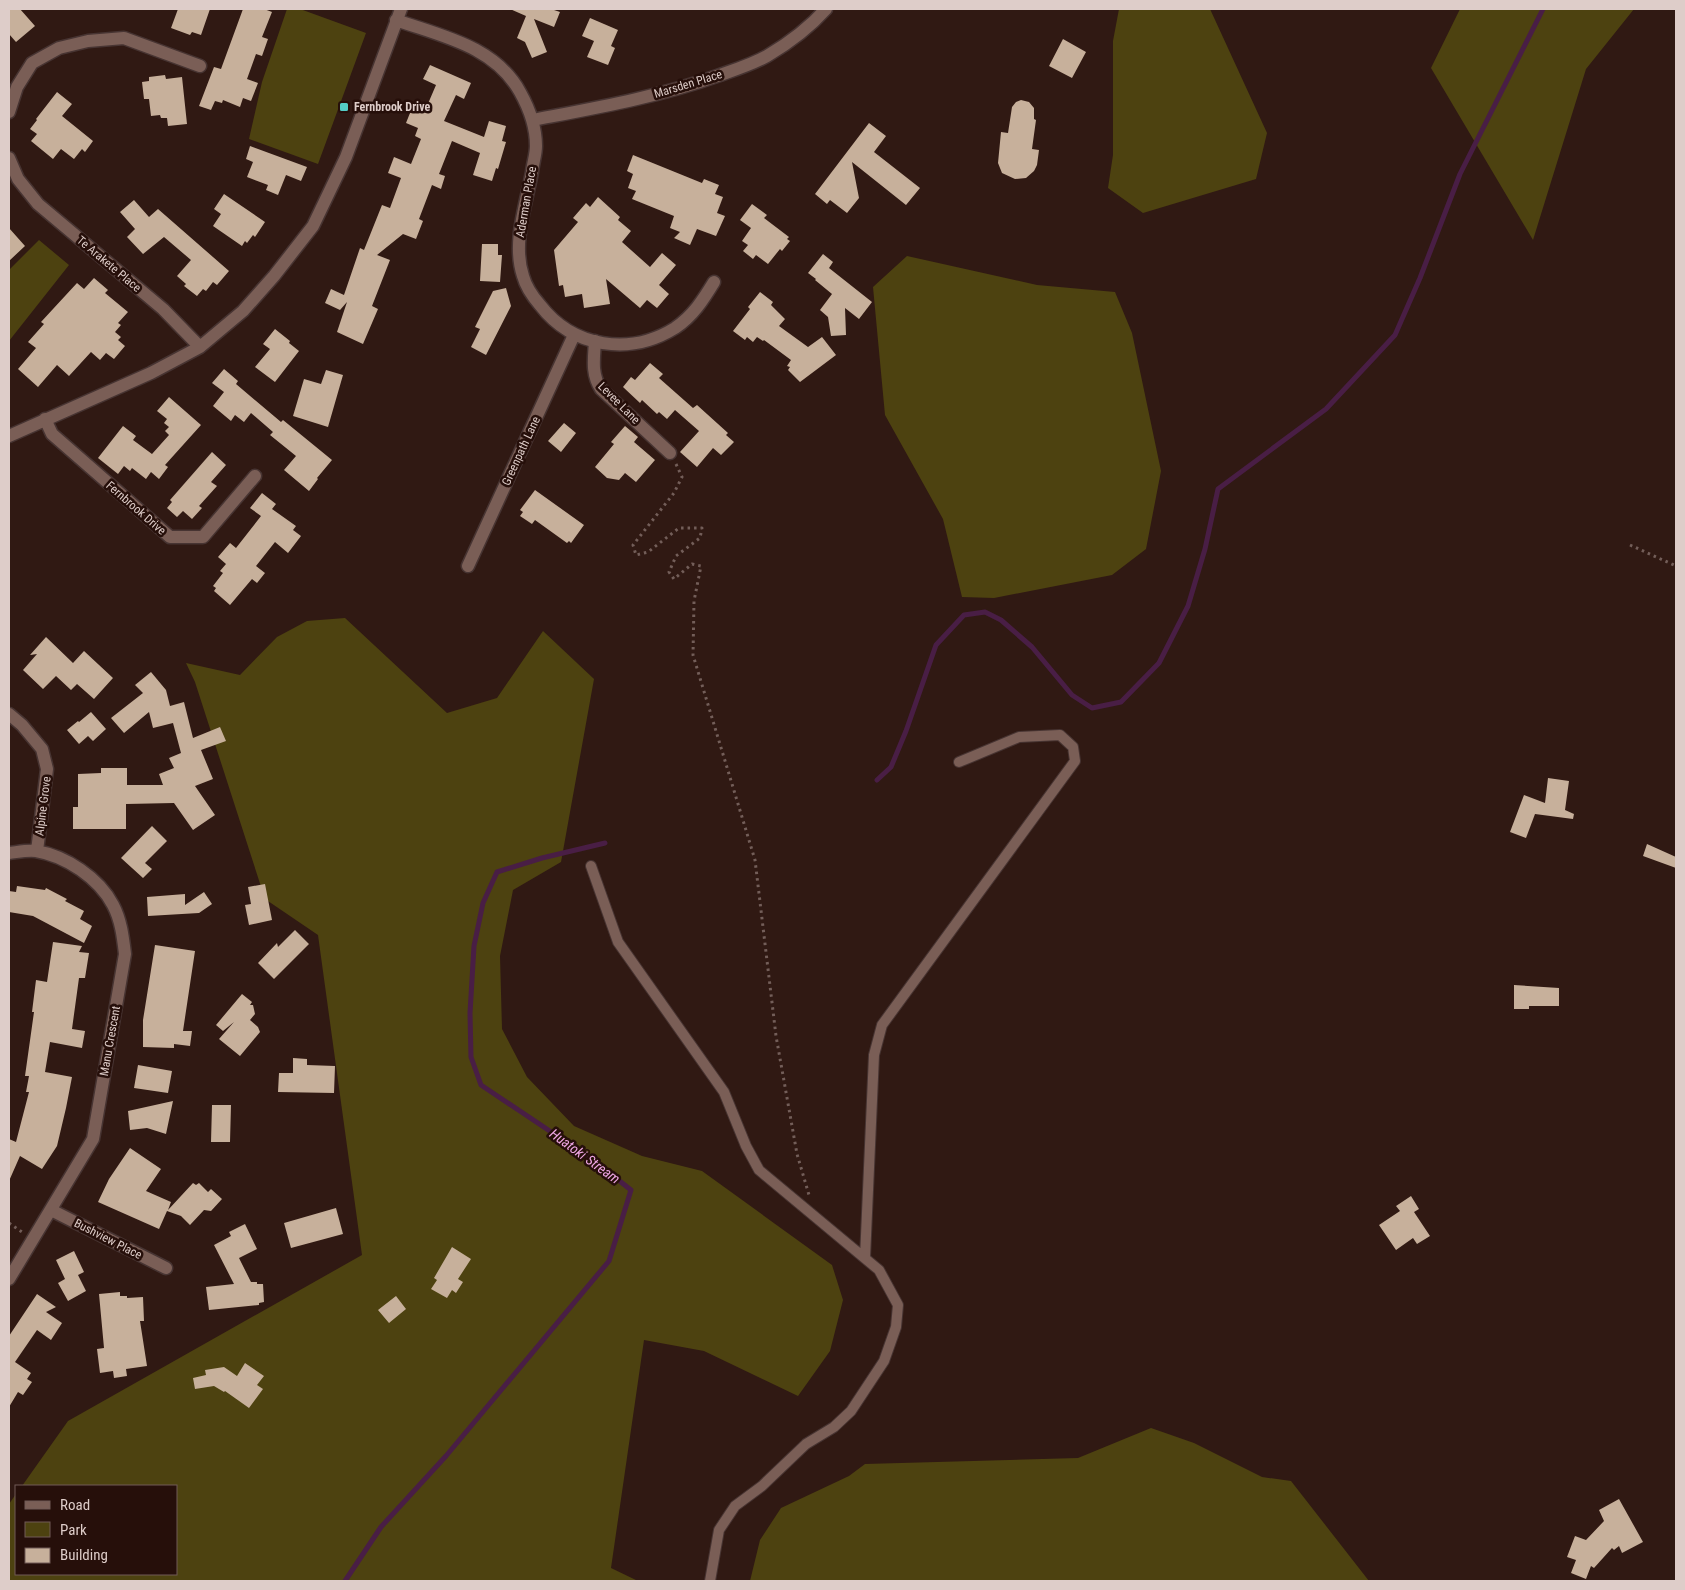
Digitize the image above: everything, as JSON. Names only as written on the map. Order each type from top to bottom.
[{"type":"street","name":"Marsden Place","points":[[532,120],[648,97],[743,67],[765,57],[786,44],[808,27],[826,9]]},
{"type":"street","name":"Aderman Place","points":[[398,14],[476,49],[492,59],[519,90],[532,120],[536,146],[519,242],[523,277],[532,295],[545,312],[561,326],[574,335],[595,341],[622,345],[638,344],[654,339],[676,327],[697,309],[714,282]]},
{"type":"street","points":[[9,436],[151,373],[200,347],[243,311],[274,276],[313,226],[346,157],[398,14]]},
{"type":"street","points":[[9,112],[17,87],[32,63],[59,48],[88,41],[124,38],[200,66]]},
{"type":"street","name":"Te Arakete Place","points":[[9,158],[14,183],[163,309],[200,347]]},
{"type":"street","name":"Greenpath Lane","points":[[468,566],[574,335]]},
{"type":"street","name":"Levee Lane","points":[[595,341],[594,374],[601,389],[670,452]]},
{"type":"street","name":"Fernbrook Drive","points":[[45,419],[52,434],[170,538],[203,537],[255,476]]},
{"type":"street","name":"Alpine Grove","points":[[9,714],[22,725],[42,749],[47,769],[37,851]]},
{"type":"street","name":"Manu Crescent","points":[[9,853],[37,851],[70,863],[99,885],[113,905],[122,928],[125,954],[93,1139],[9,1279]]},
{"type":"street","name":"Bushview Place","points":[[51,1210],[166,1268]]},
{"type":"lane","points":[[865,1258],[874,1055],[882,1025],[1075,761],[1073,746],[1060,735],[1018,736],[960,762]]},
{"type":"lane","points":[[591,866],[618,942],[724,1092],[746,1146],[759,1170],[879,1270],[898,1304],[896,1327],[884,1361],[851,1410],[834,1427],[806,1444],[762,1486],[735,1506],[719,1530],[710,1581]]},
{"type":"path","points":[[670,452],[682,477],[674,493],[633,545],[636,555],[648,552],[679,528],[702,528],[700,538],[676,556],[669,572],[674,579],[692,564],[701,566],[694,601],[693,655],[755,860],[776,1036],[797,1154],[815,1216]]},
{"type":"path","points":[[1630,545],[1676,566]]},
{"type":"green space","points":[[287,9],[300,9],[366,33],[318,164],[249,139],[262,82]]},
{"type":"green space","points":[[1119,9],[1210,9],[1267,133],[1256,179],[1143,213],[1108,188],[1113,155],[1113,41]]},
{"type":"green space","points":[[1460,9],[1634,9],[1586,69],[1533,240],[1431,68]]},
{"type":"green space","points":[[39,240],[69,265],[9,341],[9,270]]},
{"type":"green space","points":[[907,256],[1037,285],[1115,292],[1132,333],[1161,471],[1146,549],[1112,575],[994,598],[962,597],[943,519],[885,415],[873,287]]},
{"type":"green space","points":[[345,618],[447,713],[497,698],[543,631],[594,679],[561,862],[513,890],[500,956],[502,1029],[527,1077],[574,1126],[642,1156],[702,1171],[832,1265],[843,1300],[830,1351],[798,1396],[704,1351],[644,1340],[611,1568],[638,1581],[9,1581],[9,1504],[15,1495],[15,1575],[178,1575],[178,1485],[23,1485],[68,1421],[362,1255],[318,935],[265,899],[195,682],[186,663],[240,675],[277,637],[307,621]]},
{"type":"green space","points":[[1151,1428],[1194,1443],[1262,1477],[1291,1481],[1369,1581],[750,1581],[760,1540],[781,1508],[849,1476],[865,1464],[1078,1458]]},
{"type":"building","points":[[9,9],[20,9],[35,26],[16,42],[9,34]]},
{"type":"building","points":[[178,9],[210,9],[201,35],[192,32],[190,35],[171,28]]},
{"type":"building","points":[[243,9],[264,9],[272,12],[262,37],[268,39],[262,56],[256,54],[247,79],[258,83],[251,101],[243,98],[240,107],[223,100],[222,103],[215,101],[211,110],[199,106],[214,67],[221,69]]},
{"type":"building","points":[[510,9],[551,9],[560,12],[554,27],[534,19],[547,52],[532,58],[525,42],[517,38],[526,16]]},
{"type":"building","points":[[590,18],[618,30],[611,46],[615,48],[608,65],[587,57],[594,41],[582,36]]},
{"type":"building","points":[[1063,39],[1086,52],[1072,78],[1049,66]]},
{"type":"building","points":[[430,65],[471,83],[464,99],[456,95],[444,121],[484,137],[489,121],[506,126],[502,141],[506,142],[498,169],[496,168],[492,181],[473,175],[480,153],[452,141],[439,174],[445,176],[441,189],[432,185],[419,219],[423,221],[416,239],[403,234],[377,255],[390,260],[372,306],[378,309],[363,344],[337,332],[347,302],[340,310],[325,303],[331,289],[344,295],[360,248],[364,250],[382,205],[390,208],[401,178],[388,173],[394,157],[411,164],[421,139],[415,136],[418,128],[406,123],[412,108],[424,113],[436,85],[423,79]]},
{"type":"building","points":[[165,75],[166,79],[182,77],[187,124],[168,126],[167,118],[161,118],[160,115],[151,116],[149,99],[144,99],[142,82],[149,81],[149,77]]},
{"type":"building","points":[[57,92],[72,104],[62,116],[93,141],[85,152],[82,149],[74,159],[61,149],[53,159],[31,141],[37,134],[30,129]]},
{"type":"building","points":[[1021,100],[1029,102],[1034,108],[1034,119],[1036,120],[1032,149],[1039,150],[1037,165],[1034,171],[1026,178],[1015,179],[1002,173],[998,163],[1001,132],[1008,133],[1012,107]]},
{"type":"building","points":[[869,123],[886,136],[874,152],[920,188],[906,205],[852,162],[859,198],[847,213],[830,200],[827,204],[815,194]]},
{"type":"building","points":[[250,146],[307,167],[301,181],[286,175],[278,195],[266,190],[268,185],[247,177],[253,162],[246,159]]},
{"type":"building","points":[[633,155],[702,183],[704,179],[719,185],[715,194],[723,197],[717,213],[725,216],[716,236],[697,229],[690,245],[674,238],[680,232],[670,228],[674,216],[632,199],[636,191],[628,188],[633,174],[627,171]]},
{"type":"building","points":[[224,194],[265,222],[255,237],[253,235],[242,246],[213,226],[221,214],[214,209]]},
{"type":"building","points":[[598,197],[620,217],[618,220],[631,231],[622,242],[650,267],[662,253],[676,265],[659,285],[669,294],[657,308],[647,300],[640,308],[606,279],[610,304],[584,308],[582,294],[565,297],[563,285],[559,286],[554,250],[578,222],[573,218],[586,203],[590,207]]},
{"type":"building","points":[[134,200],[149,217],[158,209],[229,271],[217,285],[213,282],[206,291],[203,289],[197,296],[184,286],[186,284],[177,276],[191,260],[164,237],[143,254],[127,237],[135,229],[120,212]]},
{"type":"building","points":[[752,204],[767,215],[764,218],[789,237],[787,239],[790,241],[782,251],[780,249],[768,264],[756,255],[753,259],[743,251],[748,245],[742,241],[751,228],[740,220]]},
{"type":"building","points":[[9,228],[25,246],[9,261]]},
{"type":"building","points":[[482,244],[498,244],[498,255],[502,255],[500,282],[480,281]]},
{"type":"building","points":[[823,254],[833,262],[829,268],[872,302],[859,319],[845,308],[846,335],[831,336],[828,317],[820,310],[832,294],[808,273]]},
{"type":"building","points":[[94,278],[108,290],[105,293],[128,312],[118,323],[121,325],[115,332],[121,337],[118,340],[125,346],[114,359],[106,353],[100,360],[91,352],[69,376],[57,365],[38,387],[18,369],[36,348],[28,342],[44,324],[41,322],[77,283],[84,289]]},
{"type":"building","points":[[506,288],[511,306],[486,355],[471,347],[480,329],[475,327],[493,291]]},
{"type":"building","points":[[760,292],[773,302],[771,305],[785,319],[779,326],[808,347],[822,337],[836,355],[800,382],[788,370],[790,367],[787,366],[791,360],[764,340],[757,337],[753,342],[747,337],[745,340],[733,331]]},
{"type":"building","points":[[275,329],[299,351],[275,382],[255,367],[270,349],[263,344]]},
{"type":"building","points":[[650,363],[663,374],[659,378],[693,408],[697,405],[728,433],[726,435],[734,442],[721,455],[713,448],[697,467],[680,452],[699,431],[675,410],[667,419],[659,412],[657,414],[642,400],[640,403],[623,387],[631,377],[635,380]]},
{"type":"building","points":[[224,369],[238,381],[236,384],[281,422],[283,420],[332,460],[309,491],[284,470],[296,456],[270,435],[273,432],[251,413],[244,422],[235,415],[231,421],[213,406],[224,392],[212,383]]},
{"type":"building","points":[[326,370],[343,375],[328,427],[293,416],[304,379],[321,384]]},
{"type":"building","points":[[169,397],[201,425],[165,465],[168,467],[159,479],[151,472],[146,479],[132,468],[130,471],[124,466],[118,474],[98,458],[123,426],[136,436],[133,440],[152,454],[169,435],[165,431],[169,427],[164,423],[167,419],[157,411]]},
{"type":"building","points":[[564,423],[576,433],[561,452],[548,441]]},
{"type":"building","points":[[625,426],[638,437],[634,442],[655,460],[636,482],[625,473],[619,480],[607,478],[595,467],[614,444],[611,442]]},
{"type":"building","points":[[212,452],[226,465],[211,482],[217,486],[199,506],[202,508],[192,519],[183,511],[177,517],[167,508],[172,502],[170,500]]},
{"type":"building","points":[[535,490],[584,525],[571,543],[569,541],[567,543],[535,520],[532,524],[520,516],[523,512],[520,510]]},
{"type":"building","points":[[262,493],[276,504],[272,509],[296,526],[293,530],[301,536],[288,553],[275,542],[256,566],[265,573],[257,583],[252,579],[230,605],[214,591],[216,588],[213,586],[223,573],[220,571],[226,564],[218,557],[230,543],[236,548],[261,516],[250,508]]},
{"type":"building","points":[[46,637],[73,663],[84,651],[113,678],[94,699],[77,684],[71,690],[56,676],[43,689],[23,670],[37,654],[30,655]]},
{"type":"building","points":[[151,672],[166,690],[170,706],[184,702],[193,738],[220,727],[226,741],[201,750],[213,779],[195,786],[215,815],[193,830],[174,803],[126,804],[126,829],[73,829],[73,807],[78,807],[78,774],[101,773],[101,768],[127,768],[127,785],[163,785],[159,774],[174,768],[169,758],[181,753],[173,723],[153,728],[149,712],[124,733],[111,718],[143,693],[135,685]]},
{"type":"building","points":[[91,712],[106,729],[93,741],[88,736],[79,744],[67,730]]},
{"type":"building","points":[[1548,778],[1569,781],[1565,810],[1574,814],[1573,819],[1535,814],[1526,838],[1510,832],[1524,795],[1545,803]]},
{"type":"building","points":[[152,826],[167,841],[145,863],[152,869],[143,878],[121,858]]},
{"type":"building","points":[[1647,844],[1676,857],[1676,868],[1643,856]]},
{"type":"building","points":[[265,884],[272,920],[249,925],[245,905],[251,904],[248,887]]},
{"type":"building","points":[[17,886],[45,890],[46,888],[84,911],[80,919],[92,926],[84,943],[33,916],[9,912],[9,891],[16,892]]},
{"type":"building","points":[[204,892],[212,904],[199,913],[148,916],[147,897],[185,894],[185,905]]},
{"type":"building","points":[[295,930],[309,944],[274,979],[258,963],[277,943],[278,947]]},
{"type":"building","points":[[53,942],[82,946],[79,952],[89,953],[85,978],[79,978],[72,1029],[85,1031],[82,1048],[50,1042],[45,1072],[72,1077],[57,1146],[42,1169],[20,1156],[9,1181],[9,1139],[16,1142],[29,1092],[26,1092],[29,1076],[25,1076],[34,1012],[32,1012],[36,980],[47,982]]},
{"type":"building","points":[[155,945],[195,951],[183,1031],[192,1031],[190,1046],[174,1044],[174,1048],[143,1047],[143,1020]]},
{"type":"building","points":[[1514,985],[1559,988],[1559,1006],[1529,1006],[1529,1009],[1514,1009]]},
{"type":"building","points":[[242,994],[252,1002],[250,1005],[253,1005],[255,1014],[250,1020],[258,1027],[260,1032],[240,1056],[219,1039],[234,1022],[223,1031],[216,1025]]},
{"type":"building","points":[[293,1058],[307,1059],[307,1065],[335,1066],[334,1093],[278,1092],[279,1073],[293,1073]]},
{"type":"building","points":[[138,1065],[172,1071],[168,1093],[134,1088]]},
{"type":"building","points":[[173,1101],[166,1134],[147,1128],[130,1130],[128,1111]]},
{"type":"building","points":[[212,1105],[231,1105],[230,1142],[211,1142]]},
{"type":"building","points":[[130,1148],[161,1169],[146,1191],[171,1202],[168,1210],[193,1183],[196,1185],[199,1183],[208,1192],[211,1189],[222,1199],[211,1211],[204,1210],[190,1225],[181,1216],[167,1211],[159,1229],[98,1202],[109,1179]]},
{"type":"building","points":[[1411,1196],[1419,1209],[1414,1212],[1430,1236],[1417,1244],[1413,1238],[1396,1250],[1379,1225],[1400,1211],[1396,1206]]},
{"type":"building","points":[[336,1208],[343,1234],[291,1248],[284,1223]]},
{"type":"building","points":[[245,1224],[257,1249],[239,1258],[251,1282],[263,1284],[264,1302],[259,1303],[259,1305],[209,1310],[206,1287],[234,1284],[214,1245],[231,1236],[229,1232]]},
{"type":"building","points":[[452,1247],[471,1259],[458,1279],[463,1282],[456,1293],[452,1290],[447,1298],[431,1289],[437,1280],[434,1278]]},
{"type":"building","points":[[74,1251],[84,1272],[78,1275],[86,1291],[68,1301],[58,1283],[65,1279],[56,1260]]},
{"type":"building","points":[[120,1292],[120,1296],[127,1296],[127,1298],[143,1297],[144,1321],[140,1321],[147,1366],[126,1369],[127,1376],[114,1378],[113,1371],[100,1373],[97,1349],[104,1348],[99,1294]]},
{"type":"building","points":[[37,1294],[56,1307],[46,1312],[62,1323],[51,1340],[37,1330],[15,1362],[31,1373],[27,1379],[32,1382],[23,1395],[18,1392],[9,1407],[9,1336]]},
{"type":"building","points":[[396,1296],[406,1309],[389,1323],[378,1310]]},
{"type":"building","points":[[245,1363],[264,1376],[257,1385],[263,1389],[249,1408],[225,1391],[214,1386],[195,1389],[193,1378],[206,1375],[205,1370],[224,1367],[237,1376]]},
{"type":"building","points":[[1619,1499],[1643,1542],[1622,1553],[1619,1546],[1614,1550],[1612,1548],[1594,1568],[1591,1566],[1586,1579],[1571,1573],[1576,1560],[1567,1557],[1575,1536],[1586,1540],[1604,1521],[1599,1510]]},
{"type":"waterway","points":[[877,780],[891,767],[906,731],[936,645],[964,615],[985,612],[1001,620],[1032,647],[1072,695],[1092,708],[1121,702],[1159,663],[1188,606],[1205,549],[1218,489],[1326,409],[1395,335],[1420,278],[1460,174],[1543,9]]},
{"type":"waterway","name":"Huatoki Stream","points":[[345,1581],[381,1527],[446,1456],[609,1261],[631,1190],[593,1160],[481,1085],[471,1057],[470,1013],[474,946],[483,903],[497,872],[542,858],[605,843]]},
{"type":"place","name":"Fernbrook Drive","points":[[344,107]]}]
